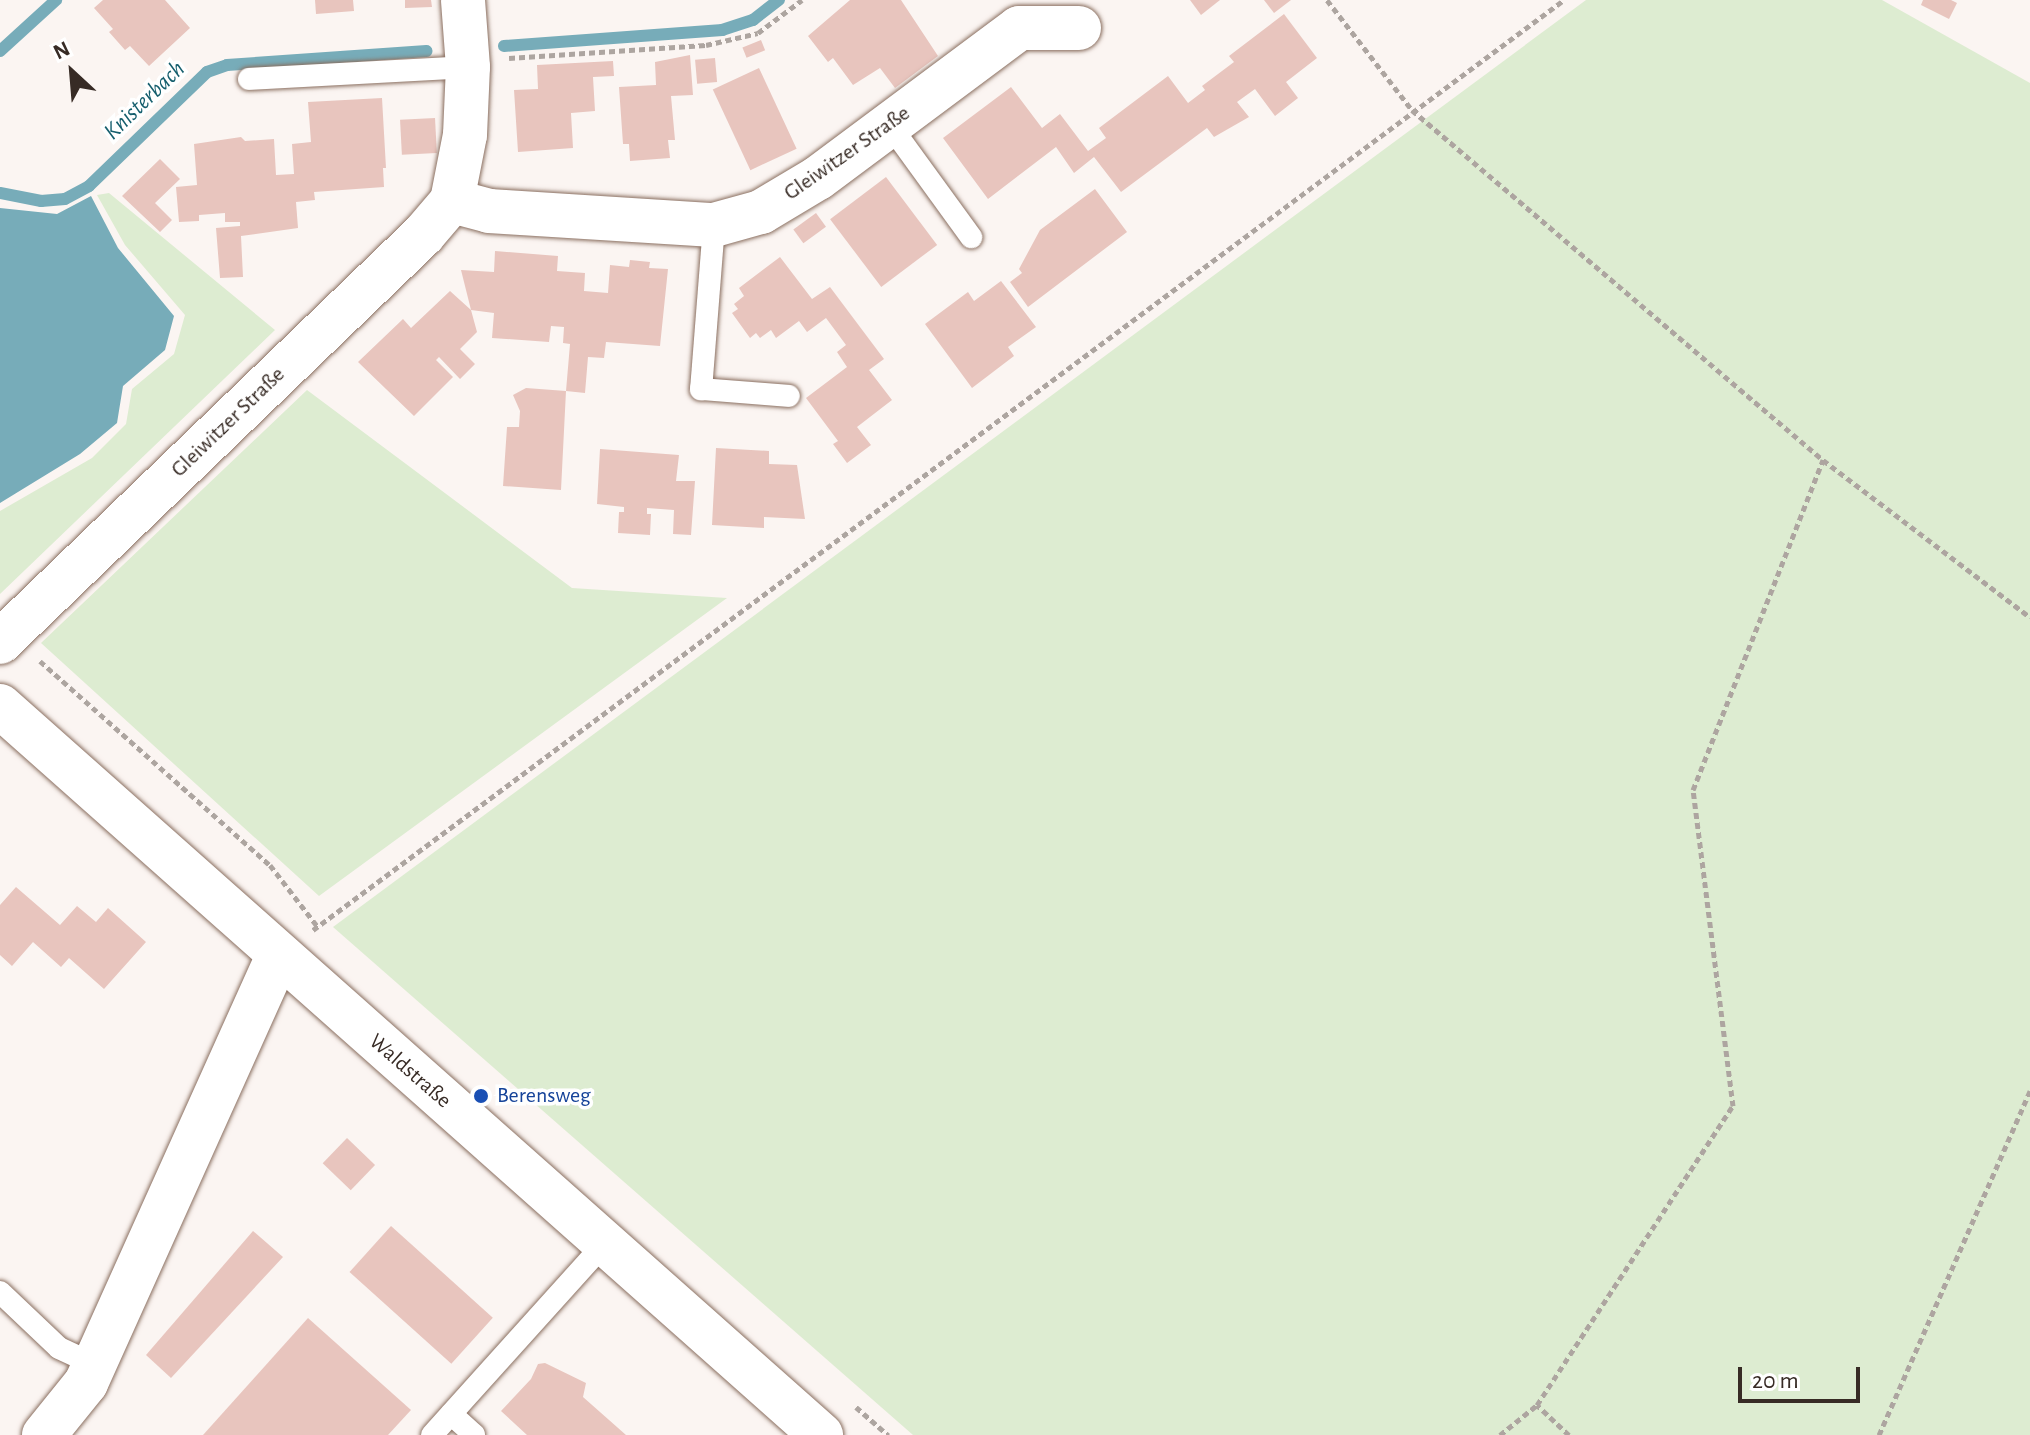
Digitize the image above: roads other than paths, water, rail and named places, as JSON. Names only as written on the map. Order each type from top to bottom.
[{"type":"street","name":"Gleiwitzer Straße","points":[[4,637],[423,235],[452,201],[465,135],[468,64],[463,0]]},
{"type":"street","name":"Gleiwitzer Straße","points":[[452,201],[489,211],[714,225],[761,212],[818,178],[1019,28],[1079,28]]},
{"type":"street","name":"Waldstraße","points":[[0,706],[821,1435]]},
{"type":"street","points":[[44,1435],[86,1383],[278,955]]},
{"type":"lane","points":[[249,79],[468,64]]},
{"type":"lane","points":[[889,124],[971,237]]},
{"type":"lane","points":[[714,225],[701,389],[789,396]]},
{"type":"lane","points":[[432,1435],[605,1243]]},
{"type":"lane","points":[[0,1292],[59,1348],[94,1364]]},
{"type":"lane","points":[[451,1414],[474,1435]]},
{"type":"water","points":[[91,196],[118,248],[174,316],[165,350],[123,386],[117,423],[80,454],[0,503],[0,208],[57,214]]},
{"type":"waterway","points":[[0,51],[56,0]]},
{"type":"waterway","name":"Knisterbach","points":[[504,46],[722,30],[753,20],[779,0]]},
{"type":"waterway","name":"Knisterbach","points":[[0,193],[41,201],[65,199],[89,186],[207,72],[227,65],[427,51]]},
{"type":"place","name":"Berensweg","points":[[481,1096]]}]
